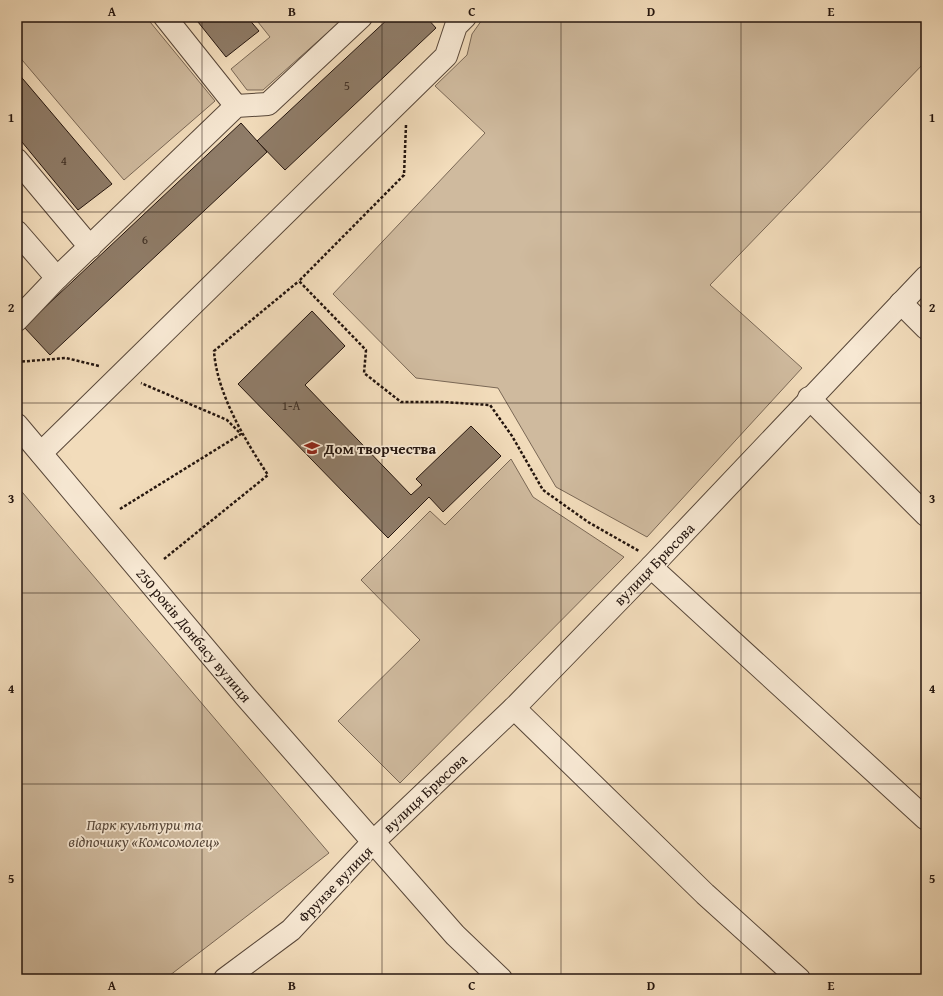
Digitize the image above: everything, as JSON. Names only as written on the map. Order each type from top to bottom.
[{"type":"street","points":[[165,17],[236,106]]},
{"type":"street","points":[[17,320],[57,278],[236,106],[268,104],[361,17]]},
{"type":"street","points":[[41,453],[446,56],[456,20]]},
{"type":"street","points":[[17,160],[90,247]]},
{"type":"street","points":[[17,232],[57,278]]},
{"type":"street","name":"вулиця Брюсова","points":[[373,842],[514,708],[654,564],[809,398],[926,277]]},
{"type":"street","points":[[901,303],[926,328]]},
{"type":"street","points":[[809,398],[926,515]]},
{"type":"street","name":"250 років Донбасу вулиця","points":[[17,425],[246,697],[373,842]]},
{"type":"street","points":[[654,564],[926,819]]},
{"type":"street","points":[[514,708],[704,894],[799,979]]},
{"type":"street","name":"Фрунзе вулиця","points":[[225,979],[291,930],[373,842],[455,935],[501,979]]},
{"type":"path","points":[[164,559],[268,475],[241,434],[215,369],[214,351],[299,281],[404,175],[407,94]]},
{"type":"path","points":[[299,281],[366,350],[364,373],[401,402],[443,402],[490,405],[512,436],[543,490],[588,522],[654,564]]},
{"type":"path","points":[[17,362],[66,358],[105,368],[227,420],[241,434]]},
{"type":"path","points":[[120,509],[241,434]]},
{"type":"green space","points":[[17,17],[146,17],[215,101],[124,180],[17,54]]},
{"type":"green space","points":[[254,17],[345,17],[263,90],[247,90],[231,69],[270,37]]},
{"type":"green space","points":[[484,17],[926,17],[926,61],[710,285],[802,368],[647,537],[556,487],[498,388],[416,378],[333,294],[485,133],[435,86],[467,55],[472,34]]},
{"type":"green space","points":[[511,459],[533,497],[624,557],[400,783],[338,721],[420,640],[361,580],[430,511],[445,525]]},
{"type":"green space","name":"Парк культури та відпочику «Комсомолец»","points":[[17,486],[329,853],[165,979],[17,979]]},
{"type":"building","points":[[194,17],[247,17],[259,31],[226,57]]},
{"type":"building","points":[[390,17],[426,17],[436,28],[285,170],[257,141]]},
{"type":"building","points":[[17,72],[112,184],[78,210],[17,136]]},
{"type":"building","points":[[241,123],[267,152],[50,355],[24,327]]},
{"type":"building","points":[[312,311],[345,346],[305,385],[411,495],[422,485],[416,479],[471,426],[501,456],[443,512],[429,497],[388,538],[238,384]]},
{"type":"place","name":"Дом творчества","points":[[312,448]]}]
